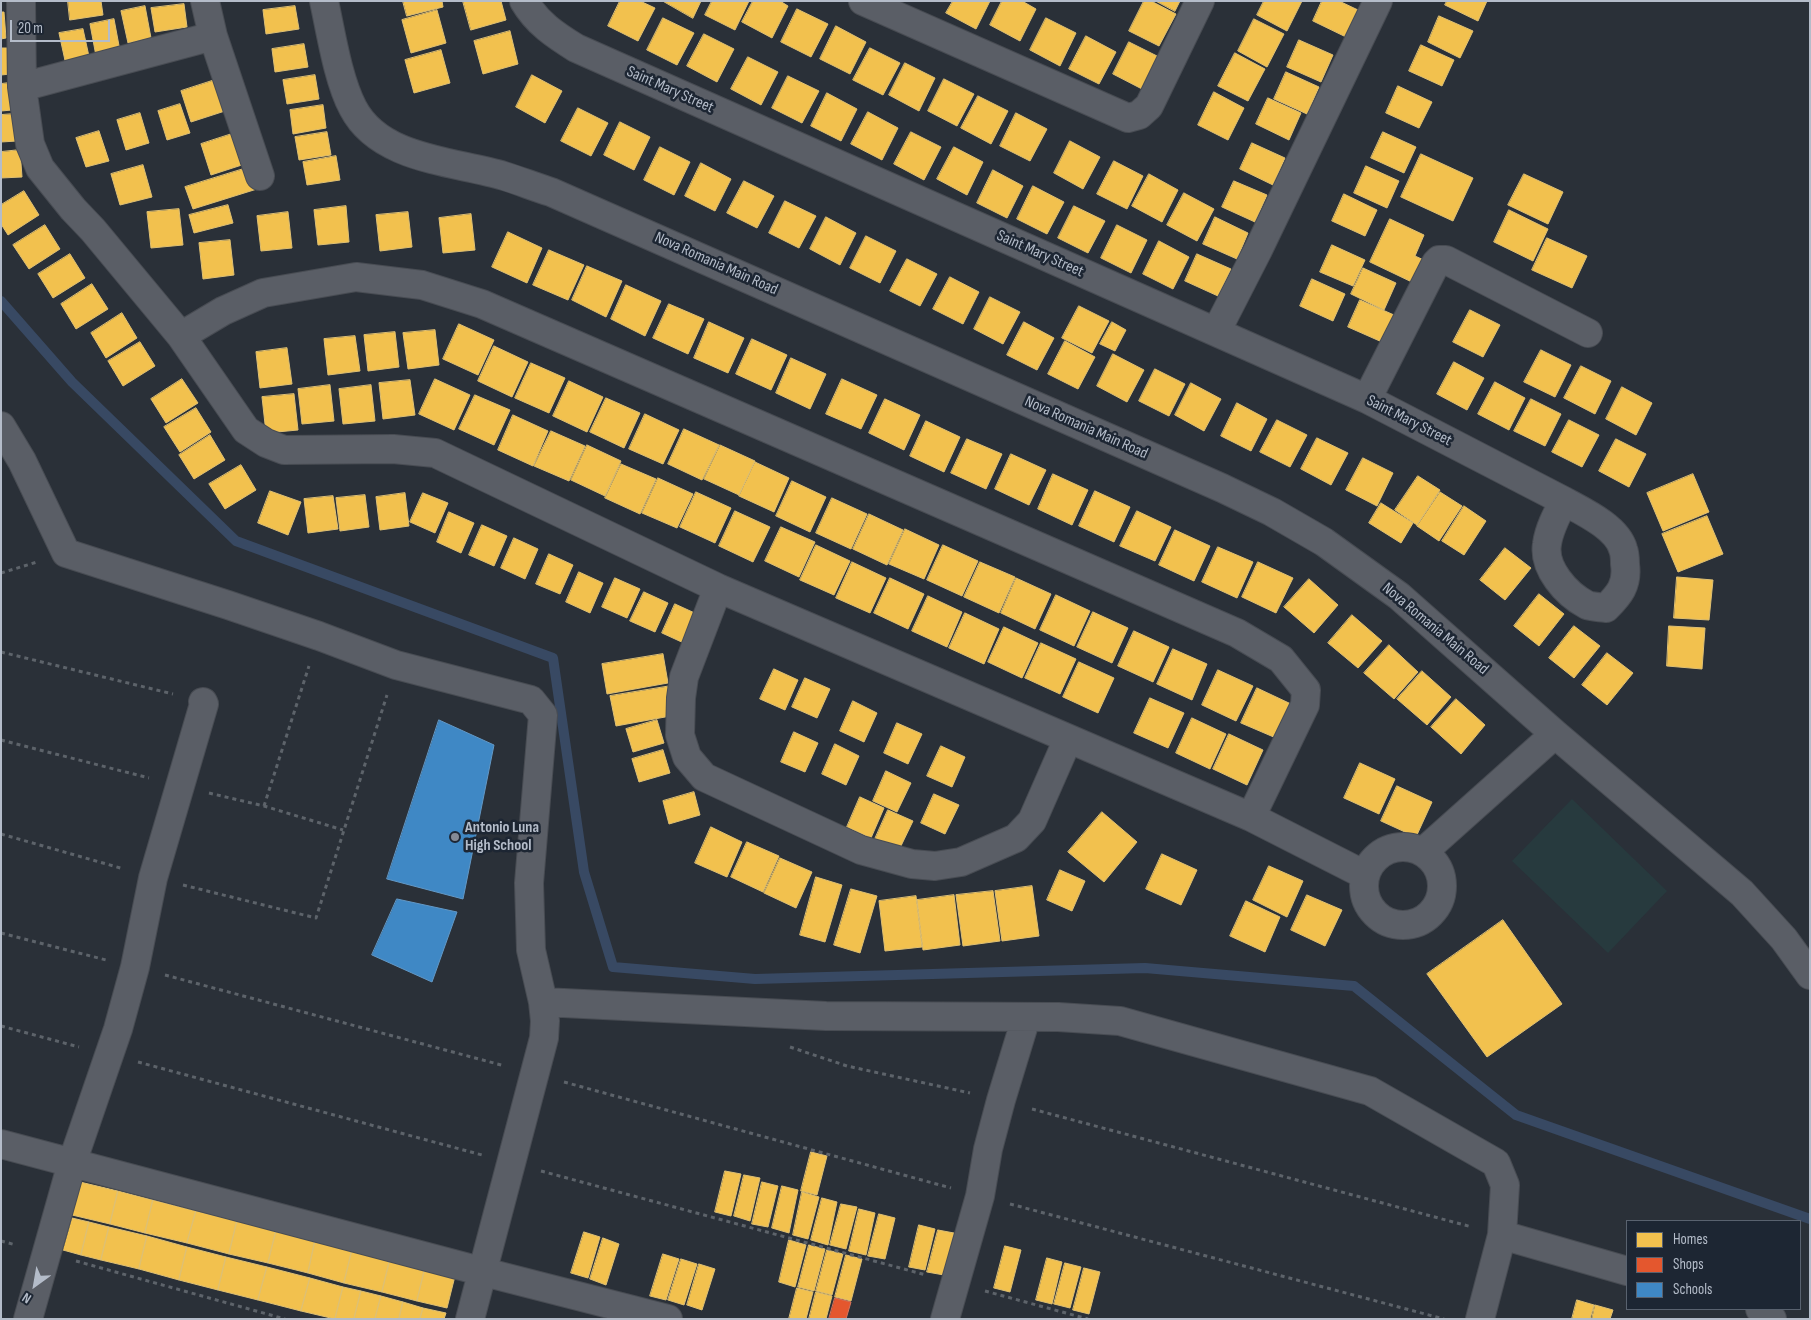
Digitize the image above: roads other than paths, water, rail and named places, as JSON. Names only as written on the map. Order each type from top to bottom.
[{"type":"street","points":[[21,1],[22,87],[30,144],[40,168],[181,336],[246,430],[266,443],[284,450],[393,449],[435,453],[718,588],[1251,817],[1365,875]]},
{"type":"street","points":[[204,1],[213,36],[260,176]]},
{"type":"street","name":"Nova Romania Main Road","points":[[324,1],[343,82],[353,108],[367,128],[385,143],[411,153],[503,176],[550,192],[1222,488],[1272,512],[1324,542],[1400,596],[1555,734],[1742,893],[1784,939],[1810,975]]},
{"type":"street","name":"Saint Mary Street","points":[[524,1],[530,11],[550,32],[576,48],[1367,399],[1564,501]]},
{"type":"street","points":[[863,1],[1128,118],[1139,115],[1149,106],[1200,1]]},
{"type":"street","points":[[1216,332],[1258,250],[1378,1]]},
{"type":"street","points":[[22,87],[213,36]]},
{"type":"street","points":[[1367,399],[1439,260],[1446,260],[1588,333]]},
{"type":"street","points":[[181,336],[223,311],[263,293],[356,277],[422,285],[482,304],[1238,633],[1281,658],[1306,690],[1305,705],[1251,817]]},
{"type":"street","points":[[1,426],[22,461],[66,553],[319,636],[396,666],[531,700],[543,715],[529,883],[531,950],[546,1021],[544,1038],[536,1074],[510,1163],[484,1272],[470,1319]]},
{"type":"street","points":[[718,588],[684,678],[680,735],[687,757],[704,777],[861,850],[912,864],[935,866],[962,862],[1016,838],[1032,821],[1068,739]]},
{"type":"street","points":[[28,1319],[72,1163],[110,1055],[135,967],[153,878],[181,786],[203,702]]},
{"type":"street","points":[[1422,852],[1555,734]]},
{"type":"street","points":[[1396,848],[1410,848],[1422,852],[1433,861],[1442,884],[1440,898],[1434,910],[1426,918],[1414,924],[1401,925],[1388,922],[1376,914],[1367,902],[1364,888],[1365,875],[1371,863],[1381,853],[1396,848]]},
{"type":"street","points":[[543,1002],[826,1016],[1058,1017],[1120,1021],[1370,1091],[1496,1162],[1504,1185],[1502,1235],[1480,1319]]},
{"type":"street","points":[[945,1319],[980,1196],[988,1149],[1001,1100],[1026,1018]]},
{"type":"street","points":[[1,1144],[668,1319]]},
{"type":"street","points":[[1502,1235],[1626,1271]]},
{"type":"street","points":[[1761,1310],[1772,1319]]},
{"type":"waterway","points":[[1,301],[72,382],[236,541],[553,658],[584,872],[613,967],[755,979],[1145,968],[1354,986],[1516,1115],[1810,1219]]},
{"type":"place","name":"Antonio Luna High School","points":[[455,837]]}]
